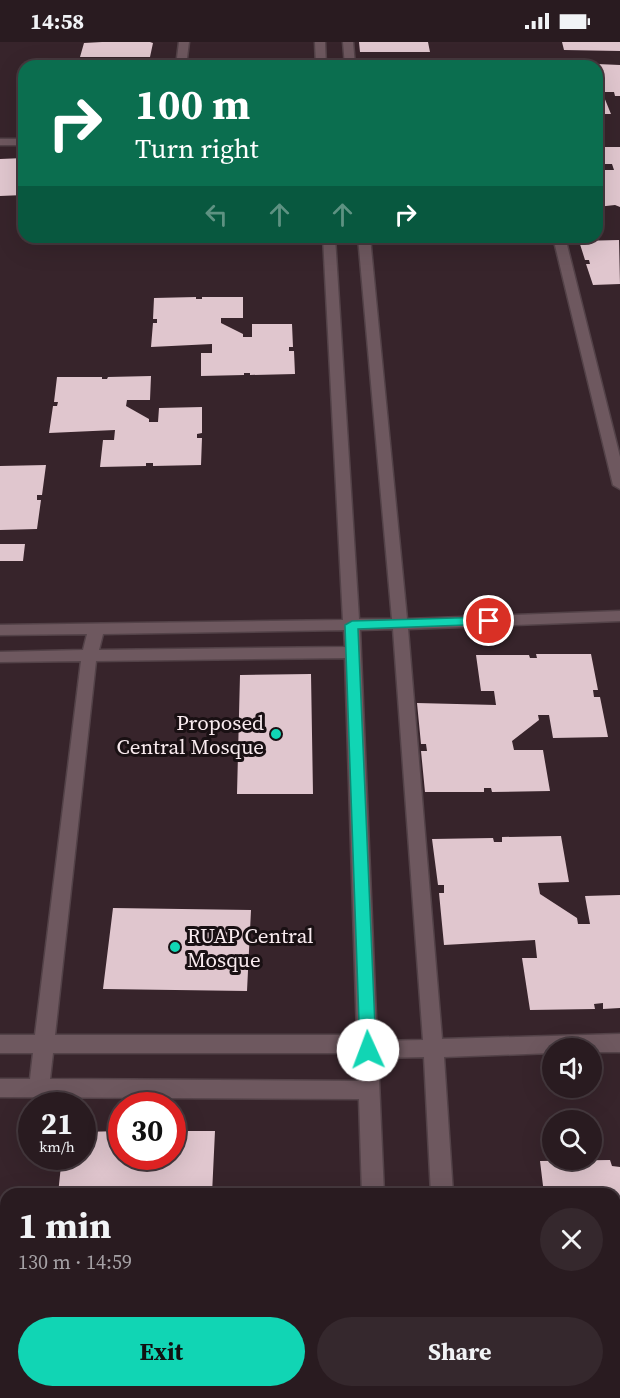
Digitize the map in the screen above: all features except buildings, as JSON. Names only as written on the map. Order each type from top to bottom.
[{"type":"street","points":[[182,60],[184,42]]},
{"type":"street","points":[[320,42],[321,60]]},
{"type":"street","points":[[348,42],[350,60]]},
{"type":"street","points":[[0,142],[18,142]]},
{"type":"street","points":[[329,243],[352,625],[373,1188]]},
{"type":"street","points":[[365,243],[401,624],[434,1049],[442,1188]]},
{"type":"street","points":[[560,243],[620,485]]},
{"type":"street","points":[[0,630],[96,631],[620,616]]},
{"type":"street","points":[[39,1088],[89,657],[96,631]]},
{"type":"street","points":[[0,657],[353,652]]},
{"type":"street","points":[[0,1044],[434,1049],[620,1043]]},
{"type":"street","points":[[0,1088],[369,1090]]},
{"type":"place","name":"Proposed Central Mosque","points":[[276,734]]},
{"type":"place","name":"RUAP Central Mosque","points":[[175,947]]},
{"type":"route","points":[[368,1050],[352,625],[489,621]]}]
